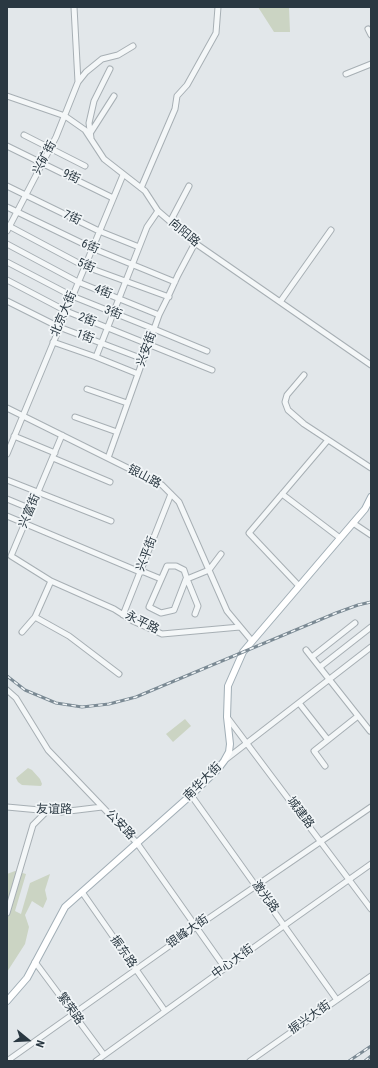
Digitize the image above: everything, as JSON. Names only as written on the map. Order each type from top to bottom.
[{"type":"main road","name":"南华大街","points":[[7,1001],[27,978],[65,907],[191,794],[218,769],[224,761],[229,752],[230,744],[227,717],[228,686],[243,652],[365,509],[371,497]]},
{"type":"street","points":[[74,7],[78,82]]},
{"type":"street","points":[[141,188],[175,109],[177,96],[187,85],[216,33],[218,7]]},
{"type":"street","points":[[368,29],[371,35]]},
{"type":"street","points":[[78,82],[86,72],[102,59],[118,55],[133,46]]},
{"type":"street","points":[[346,74],[371,64]]},
{"type":"street","points":[[91,139],[89,123],[94,101],[110,69]]},
{"type":"street","name":"兴矿街","points":[[8,228],[43,163],[65,116],[78,82]]},
{"type":"street","name":"向阳路","points":[[7,96],[65,116],[85,130],[104,160],[145,191],[158,211],[195,243],[371,365]]},
{"type":"street","points":[[91,132],[114,96]]},
{"type":"street","points":[[24,135],[85,166]]},
{"type":"street","name":"9街","points":[[7,146],[113,198]]},
{"type":"street","name":"北京大街","points":[[7,454],[123,175]]},
{"type":"street","name":"7街","points":[[7,186],[99,231],[139,247]]},
{"type":"street","points":[[170,222],[189,186]]},
{"type":"street","name":"6街","points":[[7,207],[92,248],[175,282]]},
{"type":"street","points":[[96,356],[112,312],[147,227],[158,211]]},
{"type":"street","name":"5街","points":[[8,228],[84,266],[169,297]]},
{"type":"street","points":[[280,302],[331,230]]},
{"type":"street","name":"兴安街","points":[[108,458],[159,316],[195,243]]},
{"type":"street","name":"4街","points":[[7,244],[78,282],[159,316]]},
{"type":"street","name":"3街","points":[[7,262],[72,296],[207,351]]},
{"type":"street","name":"2街","points":[[7,280],[66,311],[212,370]]},
{"type":"street","name":"1街","points":[[7,301],[59,327],[143,359]]},
{"type":"street","points":[[53,342],[96,356],[138,374]]},
{"type":"street","points":[[304,375],[288,395],[285,402],[288,410],[304,424],[371,468]]},
{"type":"street","points":[[87,389],[127,403]]},
{"type":"street","name":"银山路","points":[[7,408],[162,485],[180,504],[227,611],[252,641]]},
{"type":"street","points":[[75,417],[117,432]]},
{"type":"street","points":[[14,436],[110,482]]},
{"type":"street","name":"兴富街","points":[[50,581],[9,555],[25,524],[62,436]]},
{"type":"street","points":[[299,586],[249,533],[328,440]]},
{"type":"street","points":[[7,480],[111,521]]},
{"type":"street","name":"兴平街","points":[[123,615],[171,494]]},
{"type":"street","points":[[282,494],[340,538]]},
{"type":"street","points":[[7,499],[31,509]]},
{"type":"street","points":[[7,516],[140,572],[144,572],[161,579]]},
{"type":"street","points":[[353,523],[371,536]]},
{"type":"street","points":[[195,614],[198,606],[187,579],[184,570],[176,566],[167,566],[149,607],[161,612],[174,610],[187,579],[208,570],[221,554]]},
{"type":"street","points":[[22,632],[35,617],[50,581]]},
{"type":"street","name":"永平路","points":[[50,581],[114,609],[133,621],[162,634],[240,626]]},
{"type":"street","points":[[35,617],[69,636],[118,674]]},
{"type":"street","points":[[312,657],[354,623]]},
{"type":"street","points":[[320,667],[371,627]]},
{"type":"street","points":[[224,761],[248,744],[371,647]]},
{"type":"street","points":[[306,650],[370,731],[371,730]]},
{"type":"street","name":"公安路","points":[[7,690],[16,698],[48,750],[137,843],[225,968]]},
{"type":"street","points":[[299,703],[328,740]]},
{"type":"street","points":[[325,766],[314,751],[358,716]]},
{"type":"street","name":"城建路","points":[[227,717],[371,910]]},
{"type":"street","name":"激光路","points":[[191,794],[337,1000]]},
{"type":"street","name":"友谊路","points":[[7,807],[61,812],[102,807]]},
{"type":"street","name":"银峰大街","points":[[7,1061],[256,885],[371,807]]},
{"type":"street","points":[[7,913],[33,825],[47,811]]},
{"type":"street","name":"中心大街","points":[[96,1061],[371,864]]},
{"type":"street","name":"振东路","points":[[82,892],[165,1012]]},
{"type":"street","name":"繁荣路","points":[[35,962],[104,1055]]},
{"type":"street","name":"振兴大街","points":[[250,1061],[337,1000],[370,979]]},
{"type":"green space","points":[[258,7],[289,7],[290,32],[274,32]]},
{"type":"green space","points":[[185,719],[191,726],[173,742],[166,734]]},
{"type":"green space","points":[[28,768],[32,770],[40,779],[42,784],[41,786],[22,785],[18,782],[16,778]]},
{"type":"green space","points":[[15,871],[26,874],[15,911],[21,914],[30,883],[50,874],[45,890],[47,899],[43,908],[32,901],[25,915],[29,927],[25,944],[7,972],[7,874]]},
{"type":"railway","points":[[7,676],[25,690],[56,703],[82,707],[109,704],[136,697],[336,613],[371,602]]},
{"type":"railway","points":[[349,1061],[371,1046]]},
{"type":"railway","points":[[365,1061],[371,1056]]}]
